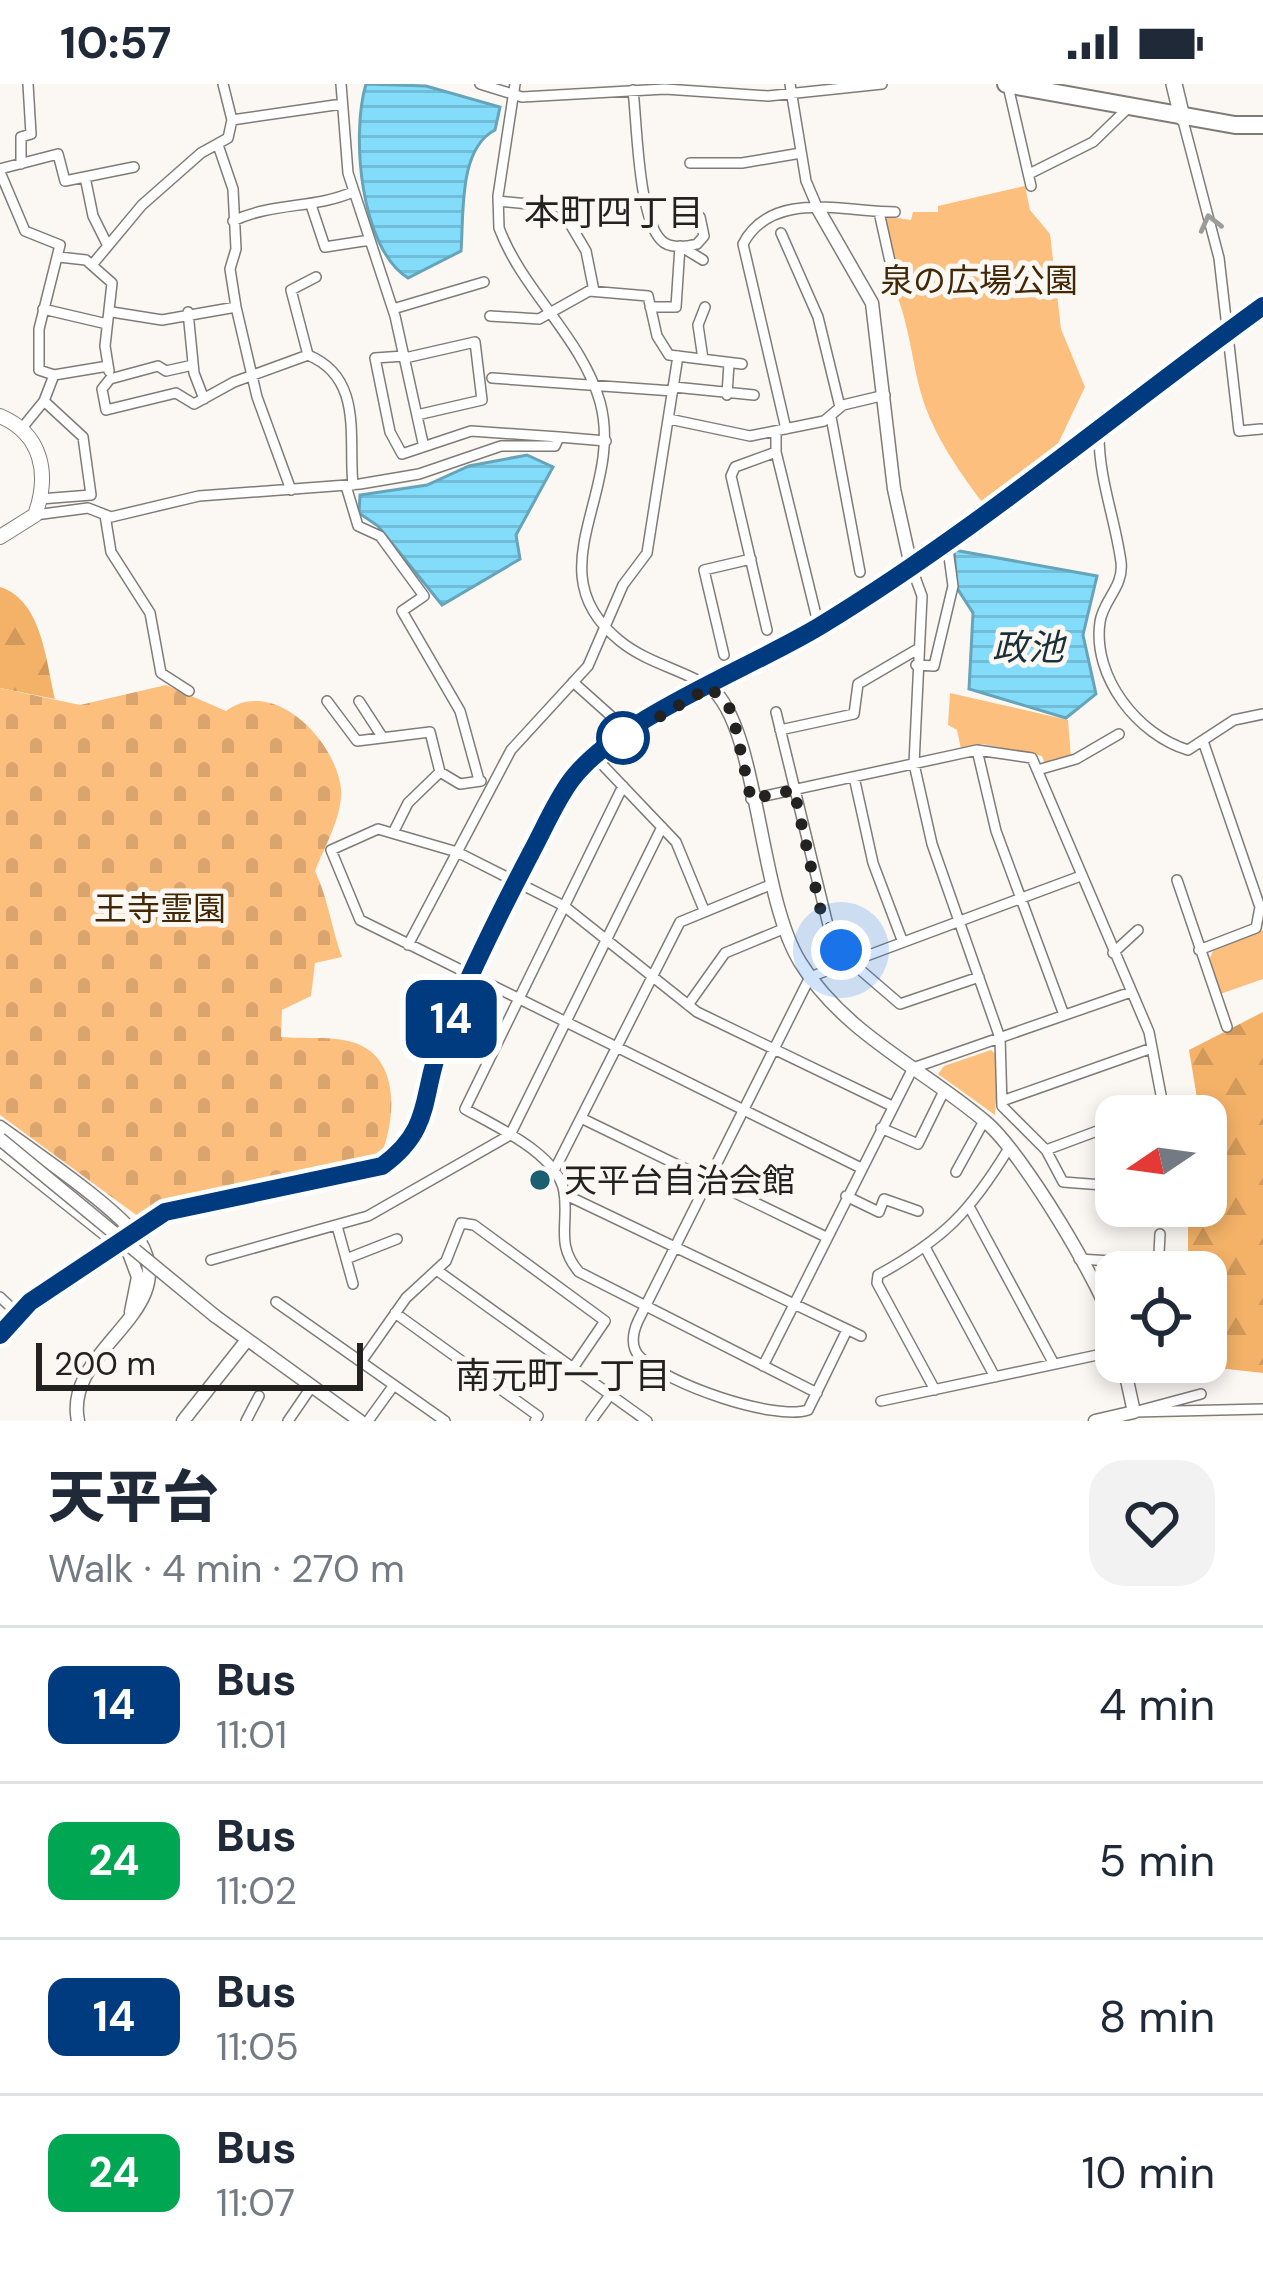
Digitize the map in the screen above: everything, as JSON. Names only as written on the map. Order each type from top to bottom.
[{"type":"highway","points":[[1007,84],[1182,117],[1263,125]]},
{"type":"main road","points":[[1174,84],[1182,117]]},
{"type":"main road","points":[[0,1335],[17,1313],[165,1212],[217,1197],[382,1166],[407,1148],[422,1122],[437,1052],[469,976],[573,778],[630,734],[819,627],[947,542],[1099,434],[1263,306]]},
{"type":"main road","points":[[0,416],[22,428],[42,463],[38,507],[0,537]]},
{"type":"street","points":[[21,164],[21,137],[31,134],[28,84]]},
{"type":"street","points":[[92,265],[106,242],[200,153],[228,138],[232,120],[223,84]]},
{"type":"street","points":[[340,84],[353,192],[393,309],[423,443]]},
{"type":"street","points":[[479,84],[746,97],[790,88],[882,84]]},
{"type":"street","points":[[1007,84],[1030,180],[1093,142],[1128,108]]},
{"type":"street","points":[[790,88],[801,153],[818,209],[872,303],[894,489],[922,596],[914,764],[932,844],[1000,1038],[1002,1101],[1046,1150],[1063,1182],[1095,1184]]},
{"type":"street","points":[[514,89],[498,201],[504,241],[592,384],[606,441],[578,570],[586,604],[607,629],[651,661],[710,687],[732,711],[770,885],[783,929],[810,977],[844,1016],[985,1120],[1009,1148],[1095,1290]]},
{"type":"street","points":[[633,90],[644,189],[655,229],[663,243],[680,246],[703,260]]},
{"type":"street","points":[[232,120],[342,104]]},
{"type":"street","points":[[1182,117],[1219,258],[1239,431],[1262,428]]},
{"type":"street","points":[[218,146],[233,189],[236,249],[230,268],[236,307],[290,490]]},
{"type":"street","points":[[690,164],[742,163],[801,153]]},
{"type":"street","points":[[134,167],[65,181],[58,154],[0,170],[25,231],[56,239],[59,257],[43,309],[39,370],[54,375],[158,366],[166,371],[193,365]]},
{"type":"street","points":[[85,177],[93,216],[106,242]]},
{"type":"street","points":[[233,221],[271,206],[311,205],[353,192]]},
{"type":"street","points":[[498,201],[560,207],[586,251],[594,291]]},
{"type":"street","points":[[311,205],[326,247],[370,240]]},
{"type":"street","points":[[819,627],[776,452],[781,430],[743,244],[770,215],[795,208],[895,212]]},
{"type":"street","points":[[879,212],[893,275]]},
{"type":"street","points":[[680,246],[702,240],[700,217]]},
{"type":"street","points":[[781,233],[818,317],[840,407]]},
{"type":"street","points":[[650,307],[676,307],[680,246]]},
{"type":"street","points":[[59,257],[92,265],[112,283],[107,324],[109,372],[102,389],[106,410],[176,393],[189,404],[308,355],[320,360],[338,382],[352,410],[349,485],[358,526],[380,536],[424,596],[403,611],[460,711],[479,780]]},
{"type":"street","points":[[308,355],[291,290],[316,278]]},
{"type":"street","points":[[393,309],[484,282]]},
{"type":"street","points":[[490,316],[539,319],[594,291],[648,296],[664,347],[678,356],[735,364],[727,394]]},
{"type":"street","points":[[112,311],[162,320],[236,307]]},
{"type":"street","points":[[703,359],[698,325],[705,307]]},
{"type":"street","points":[[43,309],[107,324]]},
{"type":"street","points":[[188,312],[193,365],[204,399]]},
{"type":"street","points":[[417,416],[482,400],[475,342],[375,358],[390,432],[402,454],[423,443],[471,431],[606,441]]},
{"type":"street","points":[[408,945],[511,750],[573,682],[607,629],[623,585],[647,554],[678,356]]},
{"type":"street","points":[[22,428],[44,401],[54,375]]},
{"type":"street","points":[[492,378],[754,395]]},
{"type":"street","points":[[669,419],[739,436],[831,417],[840,407],[885,394]]},
{"type":"street","points":[[38,507],[92,495],[82,437],[44,401]]},
{"type":"street","points":[[831,417],[860,572]]},
{"type":"street","points":[[1099,434],[1099,476],[1121,571],[1099,624],[1112,685],[1137,720],[1189,750],[1234,721],[1263,714]]},
{"type":"street","points":[[38,507],[88,508],[105,515],[200,496],[349,485],[419,474],[501,446],[555,446],[559,437]]},
{"type":"street","points":[[767,630],[731,476],[735,467],[776,452]]},
{"type":"street","points":[[105,515],[111,552],[150,614],[161,674],[188,691]]},
{"type":"street","points":[[916,664],[934,666],[952,586],[947,542]]},
{"type":"street","points":[[724,655],[704,570],[751,559]]},
{"type":"street","points":[[780,730],[854,714],[858,684],[916,650]]},
{"type":"street","points":[[573,682],[630,734]]},
{"type":"street","points":[[327,701],[357,741],[430,732],[440,772],[460,784],[479,780],[491,787]]},
{"type":"street","points":[[359,701],[383,738]]},
{"type":"street","points":[[776,712],[820,908],[850,959],[900,1004],[979,977]]},
{"type":"street","points":[[1041,770],[1076,759],[1119,734]]},
{"type":"street","points":[[1199,950],[1256,928],[1260,918],[1204,744]]},
{"type":"street","points":[[751,799],[977,750],[1032,758],[1041,770],[1078,877],[1131,992],[1152,1048],[1161,1095]]},
{"type":"street","points":[[977,750],[990,812],[1064,1015]]},
{"type":"street","points":[[595,758],[676,842],[704,910]]},
{"type":"street","points":[[393,833],[408,803],[440,772]]},
{"type":"street","points":[[854,777],[873,863],[902,940]]},
{"type":"street","points":[[622,786],[465,1109],[510,1135],[554,1171],[564,1194],[567,1258],[591,1282],[817,1393]]},
{"type":"street","points":[[211,1260],[337,1226],[384,1208],[510,1135],[662,826]]},
{"type":"street","points":[[861,1168],[518,1001],[355,914],[331,850],[369,829],[457,852],[564,907],[688,1005],[892,1106]]},
{"type":"street","points":[[847,1330],[808,1410],[790,1417],[763,1417],[717,1400],[636,1352],[634,1331],[810,977],[1078,877]]},
{"type":"street","points":[[1177,880],[1226,1027]]},
{"type":"street","points":[[554,1171],[680,922],[770,885]]},
{"type":"street","points":[[688,1005],[725,952],[783,929]]},
{"type":"street","points":[[1113,953],[1138,930]]},
{"type":"street","points":[[763,1366],[913,1068],[1131,992]]},
{"type":"street","points":[[1002,1101],[1152,1048]]},
{"type":"street","points":[[881,1128],[918,1144],[944,1091]]},
{"type":"street","points":[[581,1118],[826,1237]]},
{"type":"street","points":[[956,1172],[985,1120]]},
{"type":"street","points":[[0,1127],[132,1232],[150,1278],[140,1308],[78,1386],[78,1421]]},
{"type":"street","points":[[1046,1150],[1095,1132]]},
{"type":"street","points":[[0,1139],[214,1316],[364,1421],[394,1385]]},
{"type":"street","points":[[935,1390],[877,1283],[878,1275],[926,1249],[971,1210],[1009,1148]]},
{"type":"street","points":[[0,1150],[128,1253],[138,1276],[130,1316]]},
{"type":"street","points":[[564,1194],[860,1336]]},
{"type":"street","points":[[846,1196],[879,1212],[884,1199],[918,1211]]},
{"type":"street","points":[[971,1210],[1054,1364]]},
{"type":"street","points":[[361,1362],[395,1313],[438,1271],[461,1223],[474,1225],[605,1321],[573,1368]]},
{"type":"street","points":[[337,1226],[353,1284]]},
{"type":"street","points":[[1159,1251],[1160,1234]]},
{"type":"street","points":[[346,1259],[397,1239]]},
{"type":"street","points":[[926,1249],[994,1377]]},
{"type":"street","points":[[1079,1258],[1095,1260]]},
{"type":"street","points":[[438,1271],[647,1421]]},
{"type":"street","points":[[0,1297],[17,1313]]},
{"type":"street","points":[[276,1302],[445,1421]]},
{"type":"street","points":[[395,1313],[538,1416],[535,1421]]},
{"type":"street","points":[[183,1421],[248,1340]]},
{"type":"street","points":[[881,1402],[1095,1355]]},
{"type":"street","points":[[1128,1383],[1134,1412]]},
{"type":"street","points":[[288,1421],[312,1386]]},
{"type":"street","points":[[1096,1421],[1201,1394]]},
{"type":"street","points":[[591,1421],[610,1395]]},
{"type":"street","points":[[246,1421],[259,1396]]},
{"type":"street","points":[[1134,1412],[1263,1409]]},
{"type":"green space","name":"泉の広場公園","points":[[1025,186],[1030,210],[1050,234],[1061,329],[1085,387],[1055,450],[982,502],[945,447],[924,402],[904,317],[889,277],[897,272],[883,216],[911,220],[913,212],[938,212],[938,206]]},
{"type":"green space","points":[[0,587],[14,594],[33,618],[55,699],[0,688]]},
{"type":"green space","name":"王寺霊園","points":[[166,685],[226,711],[245,702],[282,708],[300,719],[328,752],[337,770],[341,799],[315,871],[342,957],[315,963],[311,996],[282,1010],[281,1037],[340,1039],[365,1047],[385,1071],[391,1103],[382,1153],[366,1161],[183,1196],[139,1217],[0,1115],[0,688],[80,705]]},
{"type":"green space","points":[[950,693],[1068,720],[1071,758],[1046,767],[1042,756],[982,744],[961,749],[957,730],[948,725]]},
{"type":"green space","points":[[1263,930],[1263,979],[1220,994],[1208,962],[1213,951]]},
{"type":"green space","points":[[1263,1012],[1263,1373],[1227,1369],[1227,1251],[1188,1251],[1188,1227],[1227,1227],[1227,1095],[1196,1095],[1189,1050]]},
{"type":"green space","points":[[991,1050],[999,1057],[995,1115],[938,1074],[944,1066]]},
{"type":"water","points":[[366,84],[426,86],[500,107],[495,130],[483,139],[469,167],[461,251],[408,278],[379,242],[363,188],[359,131]]},
{"type":"water","points":[[527,455],[553,467],[516,535],[520,559],[442,605],[378,526],[359,513],[360,495],[427,485],[469,466]]},
{"type":"water","name":"政池","points":[[954,550],[1097,576],[1083,635],[1096,694],[1066,718],[969,689],[973,613],[957,588]]},
{"type":"bus line","name":"14","points":[[0,1335],[30,1302],[165,1212],[217,1197],[382,1166],[407,1148],[422,1122],[437,1052],[469,976],[573,778],[630,734],[819,627],[947,542],[1099,434],[1263,306]]},
{"type":"place","name":"天平台自治会館","points":[[540,1180]]},
{"type":"district","name":"本町四丁目","points":[[614,212]]},
{"type":"district","name":"南元町一丁目","points":[[563,1375]]},
{"type":"route","points":[[623,738],[710,687],[726,700],[751,799],[794,790],[820,908],[841,950]]}]
